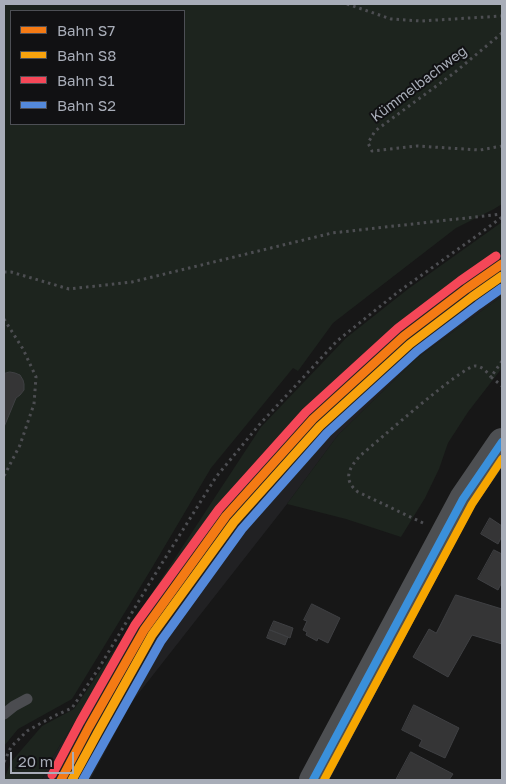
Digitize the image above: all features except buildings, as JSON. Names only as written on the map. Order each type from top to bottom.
[{"type":"main road","points":[[313,780],[463,498],[502,442]]},
{"type":"lane","points":[[4,714],[27,699]]},
{"type":"path","points":[[347,4],[391,19],[421,22],[502,16]]},
{"type":"path","name":"Kümmelbachweg","points":[[502,34],[454,73],[375,132],[368,143],[372,151],[417,146],[480,150],[502,146]]},
{"type":"path","points":[[4,272],[11,272],[69,289],[132,282],[332,233],[502,215]]},
{"type":"path","points":[[4,762],[11,748],[27,731],[72,708],[99,668],[216,477],[266,418],[337,340],[502,215]]},
{"type":"path","points":[[4,319],[23,349],[36,376],[34,404],[20,445],[4,476]]},
{"type":"path","points":[[490,377],[502,361]]},
{"type":"path","points":[[444,533],[358,492],[351,485],[349,472],[352,465],[361,455],[450,380],[467,369],[474,366],[486,370],[490,377],[502,386]]},
{"type":"shaded area","points":[[4,4],[502,4],[502,204],[456,228],[333,323],[298,371],[293,368],[211,468],[72,699],[18,729],[4,746]]},
{"type":"shaded area","points":[[502,222],[502,253],[395,328],[309,408],[219,509],[148,607],[52,758],[42,780],[4,780],[11,762],[42,726],[74,709],[261,427],[346,338],[408,289]]},
{"type":"shaded area","points":[[502,253],[502,296],[417,358],[338,435],[287,504],[131,703],[90,780],[42,780],[52,758],[148,607],[219,509],[309,408],[395,328]]},
{"type":"shaded area","points":[[502,296],[502,368],[468,412],[448,443],[439,469],[425,498],[401,537],[346,519],[287,504],[338,435],[417,358]]},
{"type":"rail line","name":"S1","points":[[52,775],[135,625],[219,509],[306,412],[398,328],[496,256]]},
{"type":"rail line","name":"S7","points":[[61,780],[144,630],[226,516],[313,419],[404,336],[502,264]]},
{"type":"rail line","name":"S8","points":[[72,780],[152,635],[234,522],[320,426],[410,344],[502,276]]},
{"type":"rail line","name":"S2","points":[[83,780],[161,641],[242,529],[327,433],[417,351],[502,288]]},
{"type":"transit line","points":[[313,780],[463,499],[502,442]]},
{"type":"transit line","points":[[324,780],[472,504],[502,459]]}]
